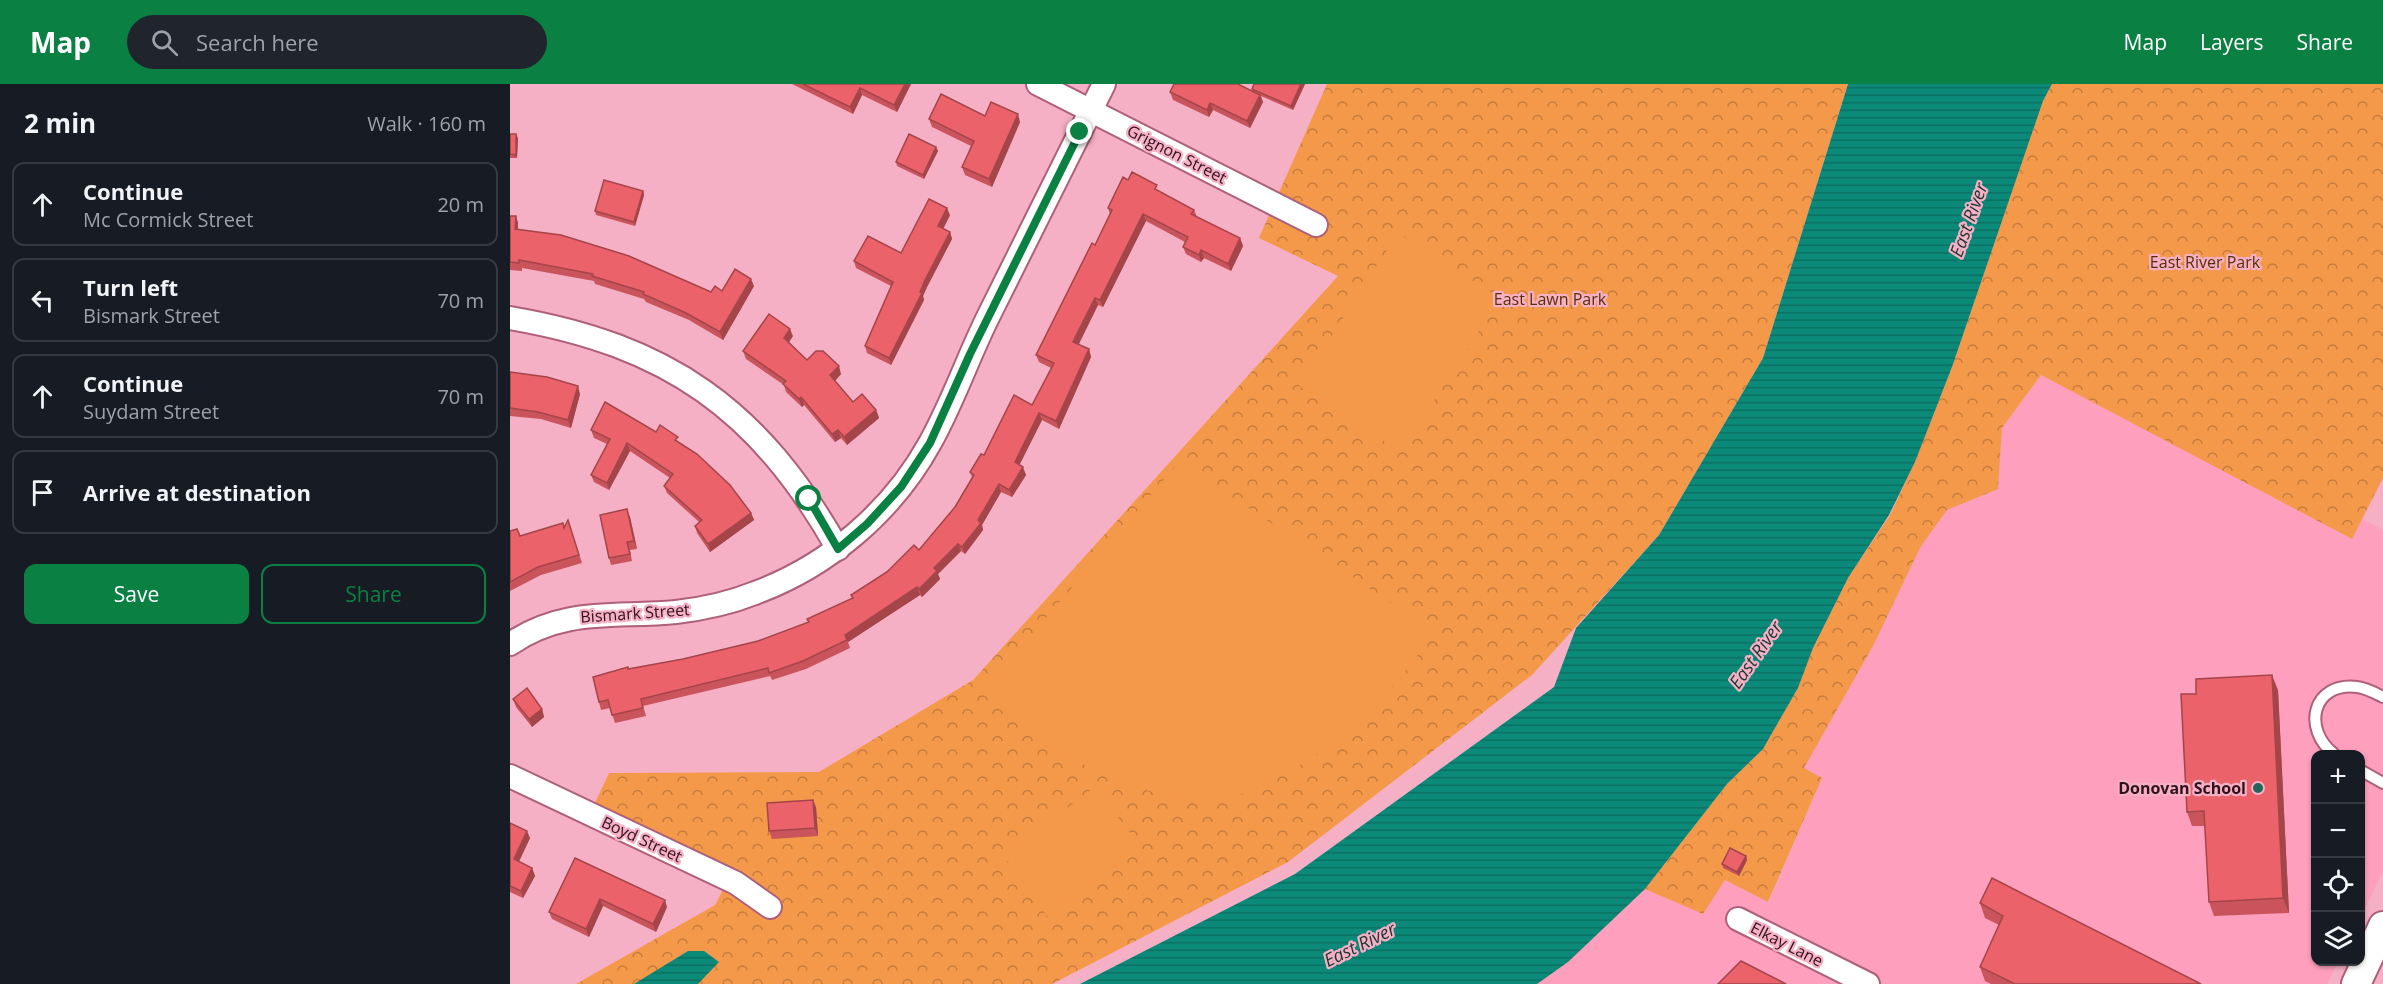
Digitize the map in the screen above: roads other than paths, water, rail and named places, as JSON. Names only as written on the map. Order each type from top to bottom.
[{"type":"street","name":"Grignon Street","points":[[1038,84],[1316,225]]},
{"type":"street","name":"Bismark Street","points":[[510,644],[528,632],[562,620],[591,614],[675,612],[726,602],[795,576],[838,549],[867,524],[901,487],[930,443],[970,354],[1104,84]]},
{"type":"street","points":[[510,318],[559,326],[600,338],[677,373],[712,397],[745,424],[780,459],[809,499],[838,549]]},
{"type":"street","name":"Boyd Street","points":[[510,776],[736,883],[770,907]]},
{"type":"street","name":"Elkay Lane","points":[[1738,919],[1868,984]]},
{"type":"street","points":[[2356,984],[2383,926]]},
{"type":"lane","points":[[2329,750],[2322,744],[2315,730],[2318,704],[2325,696],[2336,690],[2357,687],[2383,697]]},
{"type":"lane","points":[[2365,772],[2383,783]]},
{"type":"water","name":"East River","points":[[1848,84],[2052,84],[2043,101],[1952,367],[1915,462],[1889,515],[1848,578],[1813,648],[1798,688],[1763,749],[1727,784],[1645,889],[1568,962],[1537,984],[1080,984],[1295,874],[1554,687],[1576,628],[1659,535],[1763,358]]},
{"type":"water","points":[[688,951],[704,951],[719,962],[698,984],[634,984]]},
{"type":"place","name":"Donovan School","points":[[2258,788]]},
{"type":"park label","name":"East River Park","points":[[2205,262]]},
{"type":"park label","name":"East Lawn Park","points":[[1550,299]]}]
